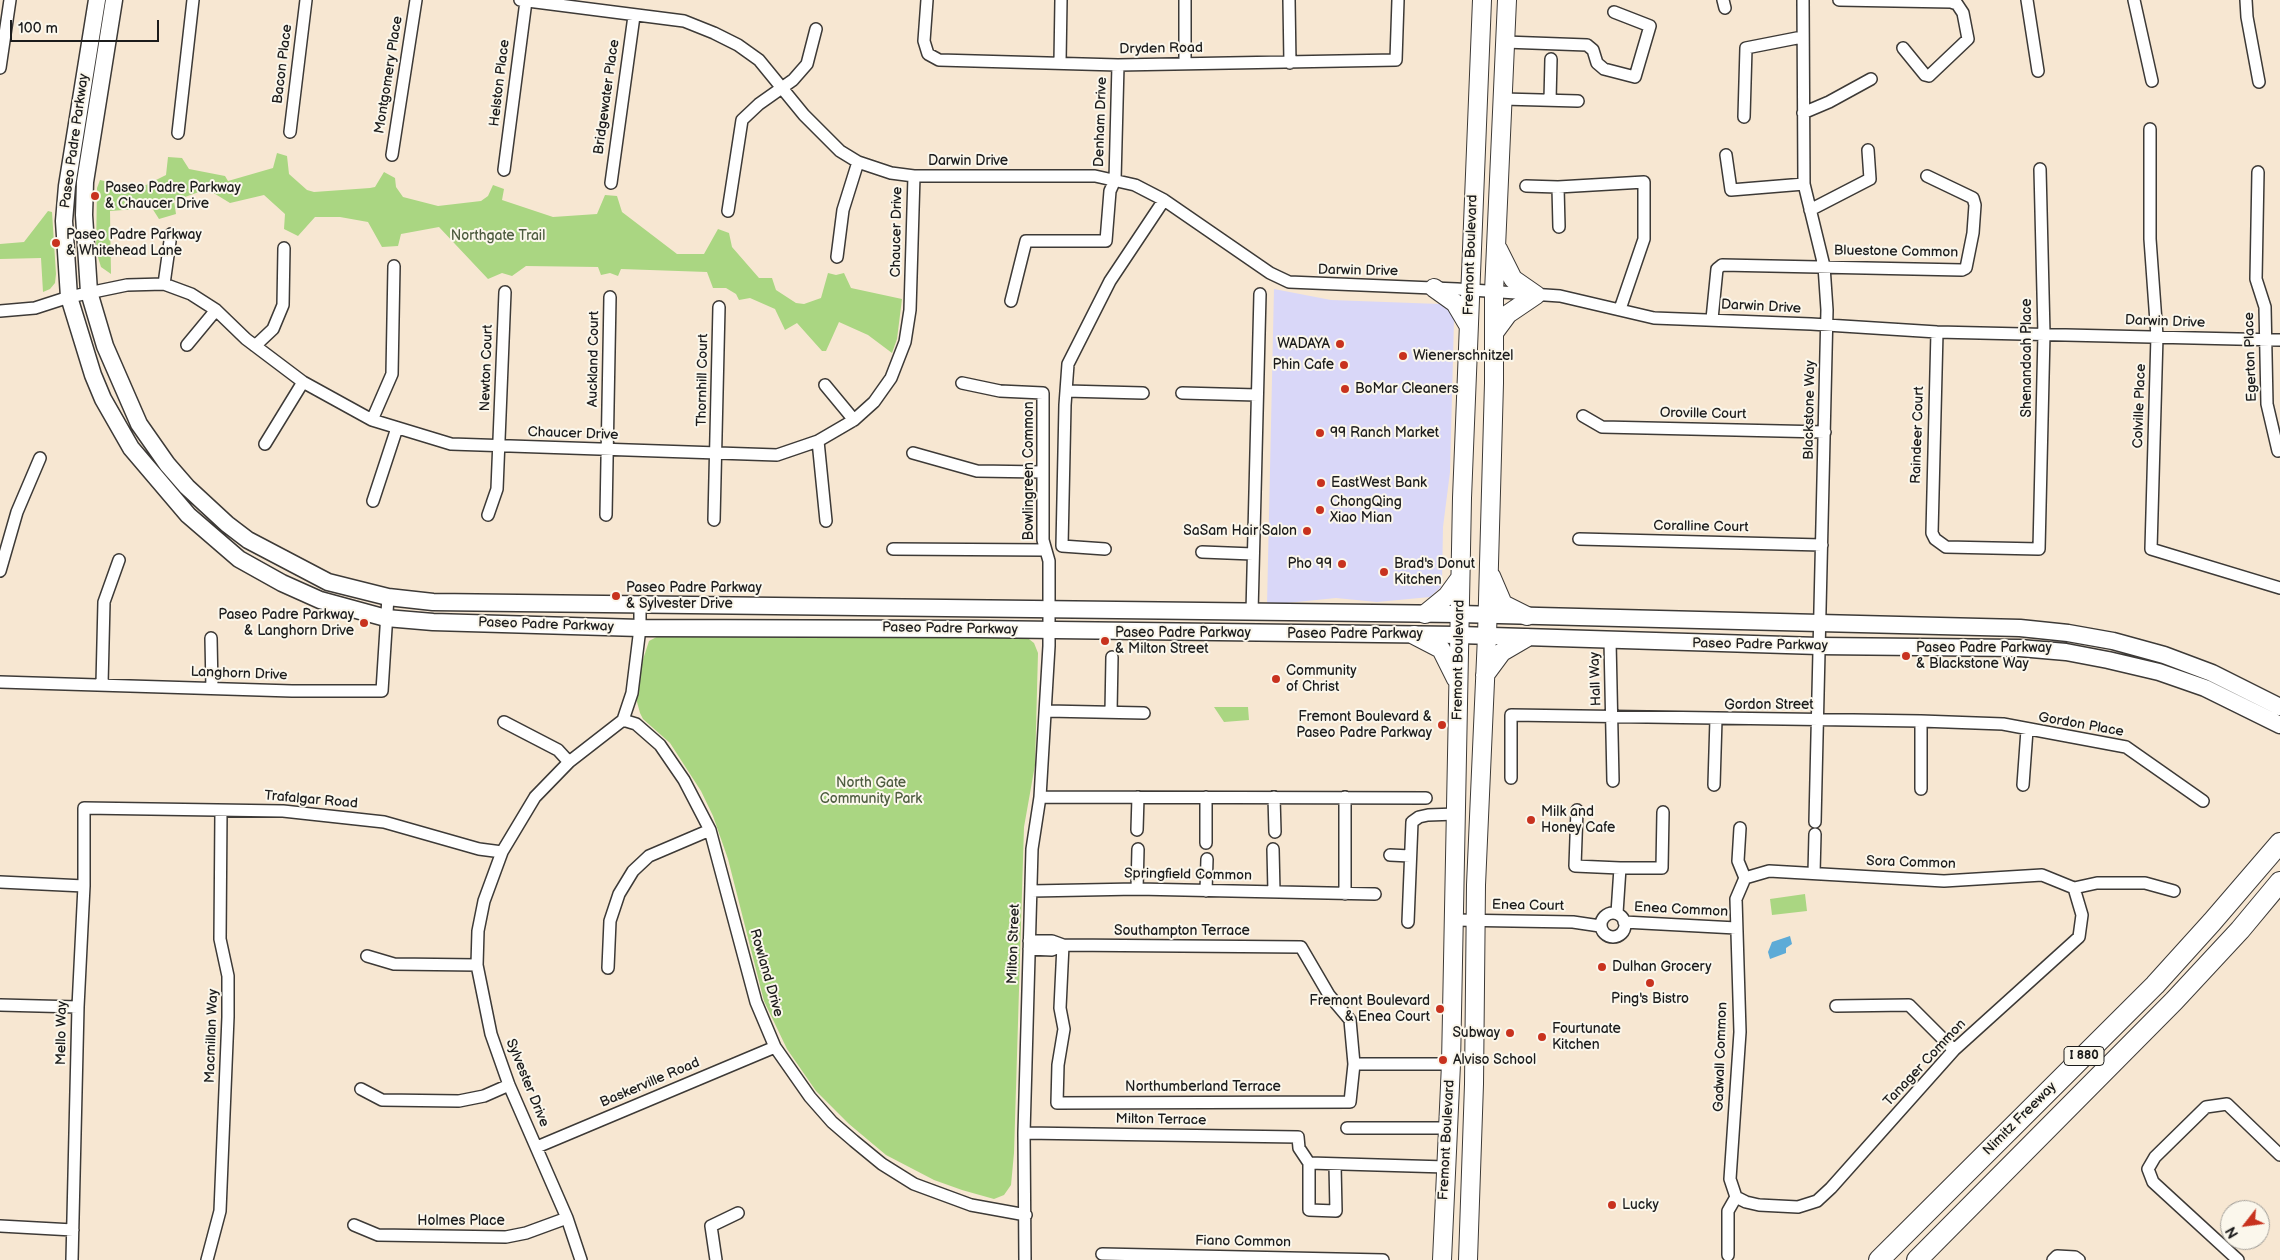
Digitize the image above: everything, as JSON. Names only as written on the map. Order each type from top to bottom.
[{"type":"highway","name":"Nimitz Freeway","points":[[1878,1260],[2155,984],[2212,922],[2280,843]]},
{"type":"highway","name":"I 880","points":[[1917,1260],[2174,1001],[2240,930],[2280,882]]},
{"type":"highway","name":"I 880","points":[[1933,1260],[2133,1058],[2237,948],[2280,898]]},
{"type":"main road","name":"Paseo Padre Parkway","points":[[97,0],[67,186],[64,221],[69,297],[93,376],[116,423],[142,462],[188,515],[238,559],[282,583],[320,600],[386,618],[433,622],[640,628],[1459,635],[1820,646],[2020,648],[2083,655],[2159,672],[2204,688],[2280,725]]},
{"type":"main road","name":"Paseo Padre Parkway","points":[[114,0],[85,182],[84,215],[90,292],[105,346],[139,424],[167,464],[187,487],[227,524],[271,553],[328,582],[388,597],[433,602],[640,606],[724,605],[822,608],[1459,614],[2020,628],[2113,641],[2164,655],[2212,673],[2280,707]]},
{"type":"main road","name":"Fremont Boulevard","points":[[1442,1260],[1451,1064],[1459,614],[1469,290],[1482,0]]},
{"type":"main road","name":"Fremont Boulevard","points":[[1468,1260],[1471,1189],[1475,920],[1487,636],[1494,292],[1506,0]]},
{"type":"main road","points":[[1494,333],[1508,314],[1536,295],[1513,279],[1496,245]]},
{"type":"main road","points":[[1434,288],[1455,303],[1468,326]]},
{"type":"main road","points":[[1488,570],[1503,604],[1527,616]]},
{"type":"main road","points":[[1425,614],[1447,596],[1460,578]]},
{"type":"main road","points":[[1206,633],[1234,626],[1274,623],[1281,612]]},
{"type":"main road","points":[[1414,635],[1441,649],[1458,683]]},
{"type":"main road","points":[[1485,676],[1502,652],[1526,638]]},
{"type":"main road","points":[[1451,1064],[1461,1072],[1463,1077],[1460,1167],[1471,1189]]},
{"type":"street","points":[[0,68],[10,0]]},
{"type":"street","points":[[178,133],[193,0]]},
{"type":"street","name":"Bacon Place","points":[[290,132],[306,0]]},
{"type":"street","name":"Montgomery Place","points":[[392,156],[416,0]]},
{"type":"street","name":"Darwin Drive","points":[[520,0],[684,21],[714,33],[759,60],[804,114],[840,151],[858,162],[891,173],[914,176],[1094,176],[1135,185],[1164,200],[1270,273],[1289,282],[1560,296],[1654,318],[1936,332],[2157,336],[2267,342],[2280,340]]},
{"type":"street","name":"Dryden Road","points":[[927,0],[924,41],[928,54],[939,60],[1118,65],[1396,60],[1398,0]]},
{"type":"street","points":[[1060,62],[1062,0]]},
{"type":"street","points":[[1185,0],[1185,64]]},
{"type":"street","points":[[1289,0],[1290,63]]},
{"type":"street","name":"Blackstone Way","points":[[1803,0],[1804,184],[1824,266],[1827,326],[1815,822]]},
{"type":"street","points":[[1840,0],[1952,2],[1957,4],[1963,13],[1968,39],[1929,76],[1925,75],[1903,48]]},
{"type":"street","points":[[2027,0],[2038,71]]},
{"type":"street","points":[[2134,0],[2152,81]]},
{"type":"street","points":[[2246,0],[2247,17],[2260,82]]},
{"type":"street","name":"Helston Place","points":[[504,170],[526,1]]},
{"type":"street","points":[[1505,42],[1587,45],[1592,50],[1597,63],[1604,69],[1635,77],[1650,26],[1614,12]]},
{"type":"street","name":"Bridgewater Place","points":[[611,183],[634,16]]},
{"type":"street","points":[[728,211],[742,120],[759,104],[784,88],[807,64],[816,29]]},
{"type":"street","points":[[1744,117],[1746,48],[1802,37]]},
{"type":"street","points":[[1550,100],[1551,59]]},
{"type":"street","name":"Denham Drive","points":[[1011,301],[1026,241],[1106,241],[1110,191],[1114,180],[1118,65]]},
{"type":"street","points":[[1803,113],[1829,102],[1871,79]]},
{"type":"street","points":[[1503,99],[1578,101]]},
{"type":"street","name":"Colville Place","points":[[2150,129],[2150,239],[2157,336],[2151,549],[2280,588]]},
{"type":"street","points":[[1810,210],[1870,179],[1868,150]]},
{"type":"street","points":[[1726,155],[1731,190],[1804,184]]},
{"type":"street","points":[[837,257],[843,210],[858,162]]},
{"type":"street","name":"Shenandoah Place","points":[[2039,548],[2044,334],[2040,169]]},
{"type":"street","name":"Egerton Place","points":[[2258,172],[2256,279],[2265,307],[2267,404],[2278,451]]},
{"type":"street","name":"Chaucer Drive","points":[[0,311],[35,308],[69,297],[127,285],[164,284],[191,294],[216,310],[255,346],[303,382],[372,420],[450,444],[777,455],[818,441],[854,420],[874,402],[891,378],[905,342],[910,310],[914,176]]},
{"type":"street","name":"Bluestone Common","points":[[1824,266],[1962,270],[1966,268],[1973,234],[1975,205],[1973,198],[1928,176]]},
{"type":"street","points":[[1526,186],[1558,187],[1644,182],[1644,239],[1620,309]]},
{"type":"street","points":[[1558,187],[1559,227]]},
{"type":"street","points":[[1105,549],[1062,546],[1068,364],[1110,281],[1164,200]]},
{"type":"street","points":[[164,284],[172,234]]},
{"type":"street","points":[[255,346],[273,328],[283,305],[284,248]]},
{"type":"street","points":[[372,420],[392,374],[394,266]]},
{"type":"street","points":[[1712,320],[1719,266],[1824,266]]},
{"type":"street","name":"Newton Court","points":[[488,515],[497,490],[505,292]]},
{"type":"street","points":[[1252,612],[1260,294]]},
{"type":"street","name":"Auckland Court","points":[[606,515],[610,297]]},
{"type":"street","name":"Thornhill Court","points":[[714,520],[719,307]]},
{"type":"street","points":[[187,345],[216,310]]},
{"type":"street","name":"Raindeer Court","points":[[1936,332],[1931,526],[1935,539],[1946,547],[2039,548]]},
{"type":"street","points":[[265,444],[303,382]]},
{"type":"street","name":"Bowlingreen Common","points":[[962,383],[1000,391],[1043,393],[1042,472],[1045,550],[1049,560],[1049,630]]},
{"type":"street","points":[[825,385],[854,420]]},
{"type":"street","points":[[1066,391],[1143,393]]},
{"type":"street","points":[[1182,393],[1256,395]]},
{"type":"street","name":"Oroville Court","points":[[1583,416],[1602,427],[1825,432]]},
{"type":"street","points":[[373,502],[397,428]]},
{"type":"street","points":[[818,441],[826,521]]},
{"type":"street","points":[[913,453],[977,471],[1042,472]]},
{"type":"street","points":[[0,571],[17,512],[40,458]]},
{"type":"street","name":"Coralline Court","points":[[1579,539],[1822,545]]},
{"type":"street","points":[[893,549],[1045,550]]},
{"type":"street","points":[[1202,552],[1254,554]]},
{"type":"street","points":[[102,684],[104,602],[118,560]]},
{"type":"street","name":"Langhorn Drive","points":[[0,682],[292,691],[382,691],[388,597]]},
{"type":"street","points":[[623,720],[632,693],[640,628],[640,606]]},
{"type":"street","name":"Milton Street","points":[[1026,1260],[1024,1133],[1032,849],[1040,797],[1047,711],[1049,630]]},
{"type":"street","points":[[211,638],[212,688]]},
{"type":"street","name":"Hall Way","points":[[1610,641],[1613,780]]},
{"type":"street","points":[[1111,712],[1112,657]]},
{"type":"street","points":[[1047,711],[1144,713]]},
{"type":"street","name":"Gordon Street","points":[[1511,778],[1511,715],[1716,720],[1921,721],[2003,724],[2027,730]]},
{"type":"street","name":"Sylvester Drive","points":[[581,1260],[567,1218],[509,1085],[491,1034],[477,965],[478,931],[484,901],[502,852],[535,797],[569,762],[623,720]]},
{"type":"street","name":"Rowland Drive","points":[[623,720],[636,724],[660,745],[684,780],[710,830],[756,1002],[775,1047],[810,1097],[832,1122],[882,1164],[914,1184],[971,1205],[1026,1215]]},
{"type":"street","points":[[1714,785],[1716,720]]},
{"type":"street","points":[[1921,721],[1921,788]]},
{"type":"street","points":[[504,722],[558,750],[569,762]]},
{"type":"street","points":[[2022,785],[2027,730]]},
{"type":"street","name":"Gordon Place","points":[[2027,730],[2126,747],[2203,801]]},
{"type":"street","points":[[1040,797],[1426,798]]},
{"type":"street","points":[[1137,830],[1138,797]]},
{"type":"street","points":[[1206,797],[1206,843]]},
{"type":"street","points":[[1274,797],[1275,832]]},
{"type":"street","points":[[1345,797],[1345,894]]},
{"type":"street","name":"Trafalgar Road","points":[[84,808],[221,811],[283,810],[384,822],[479,849],[502,852]]},
{"type":"street","name":"Mello Way","points":[[72,1260],[78,1007],[84,886],[84,808]]},
{"type":"street","points":[[1577,810],[1575,866],[1620,868],[1662,868],[1662,812]]},
{"type":"street","name":"Macmillan Way","points":[[208,1260],[220,1212],[228,1017],[228,976],[220,939],[221,811]]},
{"type":"street","points":[[1408,922],[1410,828],[1415,819],[1428,815],[1456,814]]},
{"type":"street","points":[[1740,828],[1738,861],[1745,878]]},
{"type":"street","points":[[608,968],[610,921],[619,894],[633,871],[649,856],[710,830]]},
{"type":"street","points":[[1814,874],[1815,834]]},
{"type":"street","points":[[1137,889],[1138,849]]},
{"type":"street","points":[[1274,849],[1274,892]]},
{"type":"street","points":[[1390,855],[1410,856]]},
{"type":"street","points":[[1206,891],[1207,859]]},
{"type":"street","points":[[1600,926],[1604,916],[1610,913],[1621,918],[1620,868]]},
{"type":"street","name":"Sora Common","points":[[1745,878],[1769,872],[1944,881],[2042,875],[2074,888]]},
{"type":"street","name":"Gadwall Common","points":[[1741,1199],[1730,1179],[1740,1032],[1736,898],[1745,878]]},
{"type":"street","points":[[0,882],[84,886]]},
{"type":"street","points":[[2074,888],[2097,883],[2145,883],[2174,891]]},
{"type":"street","name":"Tanager Common","points":[[1741,1199],[1759,1205],[1798,1207],[1817,1201],[1831,1188],[1954,1050],[2079,937],[2082,915],[2074,888]]},
{"type":"street","name":"Springfield Common","points":[[1031,891],[1137,889],[1375,894]]},
{"type":"street","name":"Enea Court","points":[[1454,920],[1573,922],[1600,926],[1605,935],[1615,937],[1623,931],[1621,918]]},
{"type":"street","name":"Enea Common","points":[[1621,918],[1736,928]]},
{"type":"street","name":"Southampton Terrace","points":[[1029,945],[1052,950],[1063,945],[1301,947],[1329,995],[1350,1020],[1354,1064]]},
{"type":"street","name":"Northumberland Terrace","points":[[1063,945],[1060,1008],[1064,1029],[1058,1065],[1058,1103],[1350,1102],[1354,1064]]},
{"type":"street","points":[[367,956],[394,964],[477,965]]},
{"type":"street","points":[[0,1005],[78,1007]]},
{"type":"street","points":[[1836,1006],[1910,1005],[1954,1050]]},
{"type":"street","name":"Baskerville Road","points":[[537,1147],[775,1047]]},
{"type":"street","points":[[1354,1064],[1451,1064]]},
{"type":"street","points":[[361,1089],[382,1100],[459,1101],[484,1096],[509,1085]]},
{"type":"street","points":[[2238,1260],[2154,1182],[2148,1169],[2155,1157],[2206,1107],[2227,1104],[2280,1155]]},
{"type":"street","points":[[1347,1128],[1447,1128]]},
{"type":"street","name":"Milton Terrace","points":[[1024,1133],[1298,1138],[1299,1148],[1309,1163]]},
{"type":"street","points":[[1335,1165],[1336,1211],[1309,1210],[1309,1163],[1446,1167]]},
{"type":"street","points":[[1728,1255],[1728,1210],[1741,1199]]},
{"type":"street","points":[[716,1260],[711,1226],[738,1213]]},
{"type":"street","name":"Holmes Place","points":[[354,1226],[378,1235],[506,1237],[526,1233],[567,1218]]},
{"type":"street","points":[[0,1226],[73,1230]]},
{"type":"street","name":"Fiano Common","points":[[1102,1254],[1384,1260]]},
{"type":"street","points":[[2053,1260],[2057,1256],[2075,1257],[2079,1260]]},
{"type":"shaded area","points":[[1274,289],[1331,300],[1440,304],[1452,313],[1454,320],[1450,472],[1443,527],[1442,582],[1441,587],[1430,597],[1377,602],[1336,598],[1267,605]]},
{"type":"green space","name":"Northgate Trail","points":[[277,153],[287,156],[289,174],[307,190],[314,192],[375,187],[384,172],[395,178],[396,187],[403,197],[438,206],[481,201],[488,196],[493,185],[504,189],[502,200],[553,217],[597,214],[605,195],[617,196],[622,212],[677,254],[704,254],[718,229],[729,233],[732,247],[759,278],[772,278],[776,290],[796,303],[804,304],[821,298],[828,273],[836,275],[844,273],[851,288],[902,299],[897,339],[892,353],[868,335],[839,322],[826,351],[822,351],[797,323],[785,330],[775,309],[750,298],[739,300],[736,294],[726,288],[713,288],[707,272],[621,269],[618,276],[610,273],[601,275],[598,267],[526,266],[512,276],[502,273],[488,279],[439,227],[401,234],[398,246],[382,247],[368,222],[340,217],[315,217],[298,236],[284,229],[285,214],[264,195],[230,203],[207,189],[174,201],[176,214],[159,219],[152,208],[110,211],[111,274],[101,267],[96,251],[97,188],[100,180],[138,189],[166,175],[168,157],[182,158],[189,169],[225,176],[228,181],[273,168]]},
{"type":"green space","points":[[48,211],[52,212],[56,274],[55,283],[50,289],[43,292],[41,258],[0,259],[0,244],[24,242]]},
{"type":"green space","name":"North Gate Community Park","points":[[668,631],[1025,636],[1034,643],[1038,653],[1035,765],[1024,827],[1014,1153],[1011,1185],[1004,1195],[994,1199],[962,1190],[934,1180],[886,1155],[849,1124],[816,1091],[787,1049],[764,1001],[728,859],[713,816],[701,791],[670,743],[643,719],[640,713],[637,702],[637,678],[649,641]]},
{"type":"green space","points":[[1214,707],[1248,707],[1249,720],[1224,722]]},
{"type":"green space","points":[[1805,894],[1807,911],[1772,915],[1770,899]]},
{"type":"water","points":[[1790,936],[1792,944],[1786,948],[1786,953],[1770,959],[1768,952],[1772,942]]},
{"type":"place","name":"Paseo Padre Parkway & Chaucer Drive","points":[[95,196]]},
{"type":"place","name":"Paseo Padre Parkway & Whitehead Lane","points":[[56,243]]},
{"type":"place","name":"WADAYA","points":[[1340,344]]},
{"type":"place","name":"Wienerschnitzel","points":[[1403,356]]},
{"type":"place","name":"Phin Cafe","points":[[1344,365]]},
{"type":"place","name":"BoMar Cleaners","points":[[1345,389]]},
{"type":"place","name":"99 Ranch Market","points":[[1320,433]]},
{"type":"place","name":"EastWest Bank","points":[[1321,483]]},
{"type":"place","name":"ChongQing Xiao Mian","points":[[1320,510]]},
{"type":"place","name":"SaSam Hair Salon","points":[[1307,531]]},
{"type":"place","name":"Pho 99","points":[[1342,564]]},
{"type":"place","name":"Brad's Donut Kitchen","points":[[1384,572]]},
{"type":"place","name":"Paseo Padre Parkway & Sylvester Drive","points":[[616,596]]},
{"type":"place","name":"Paseo Padre Parkway & Langhorn Drive","points":[[364,623]]},
{"type":"place","name":"Paseo Padre Parkway & Milton Street","points":[[1105,641]]},
{"type":"place","name":"Paseo Padre Parkway & Blackstone Way","points":[[1906,656]]},
{"type":"place","name":"Community of Christ","points":[[1276,679]]},
{"type":"place","name":"Fremont Boulevard & Paseo Padre Parkway","points":[[1442,725]]},
{"type":"place","name":"Milk and Honey Cafe","points":[[1531,820]]},
{"type":"place","name":"Dulhan Grocery","points":[[1602,967]]},
{"type":"place","name":"Ping's Bistro","points":[[1650,983]]},
{"type":"place","name":"Fremont Boulevard & Enea Court","points":[[1440,1009]]},
{"type":"place","name":"Subway","points":[[1510,1033]]},
{"type":"place","name":"Fourtunate Kitchen","points":[[1542,1037]]},
{"type":"place","name":"Alviso School","points":[[1443,1060]]},
{"type":"place","name":"Lucky","points":[[1612,1205]]}]
